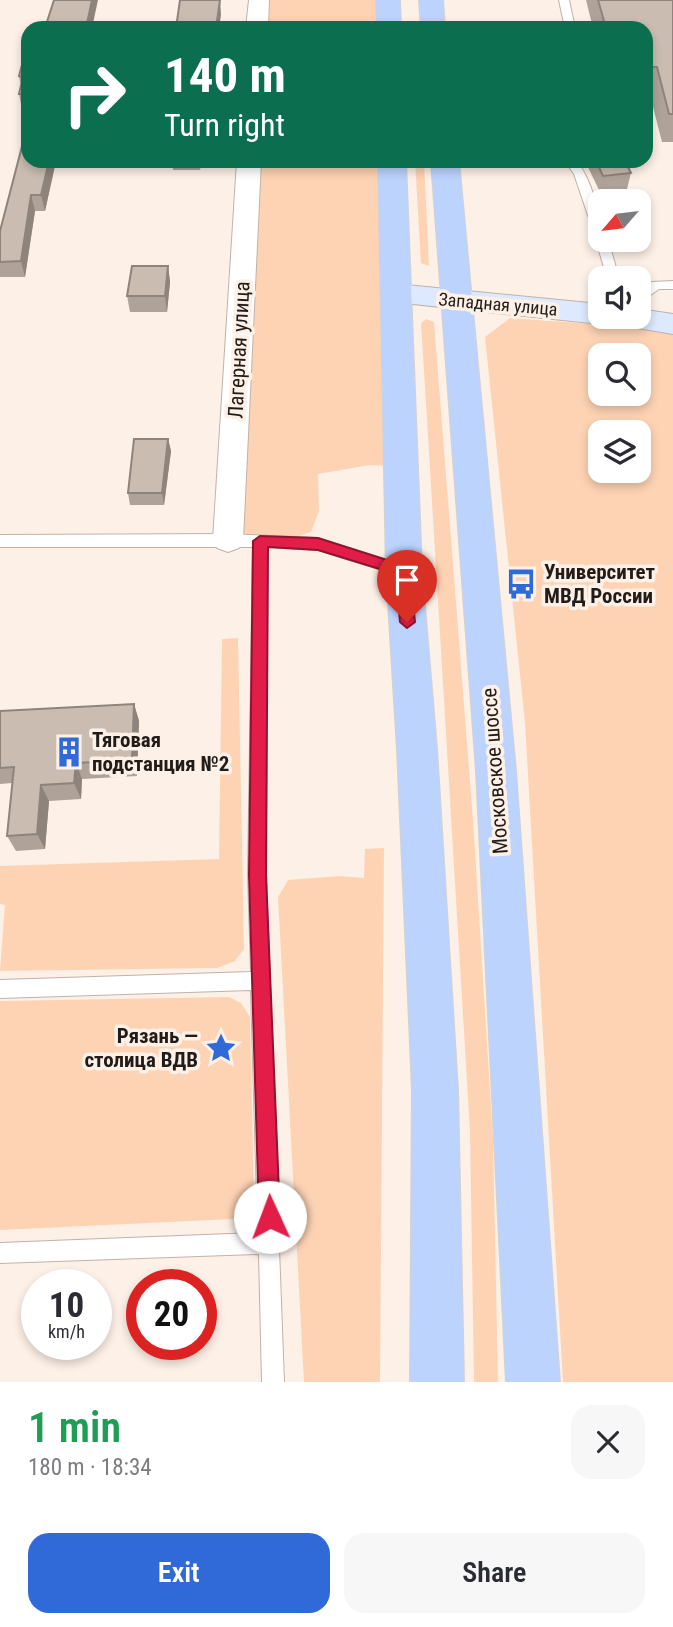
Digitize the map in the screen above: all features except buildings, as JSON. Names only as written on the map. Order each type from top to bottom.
[{"type":"main road","points":[[388,0],[389,21]]},
{"type":"main road","points":[[431,0],[432,21]]},
{"type":"main road","points":[[392,168],[404,571],[417,749],[435,1090],[437,1382]]},
{"type":"main road","name":"Московское шоссе","points":[[446,168],[483,600],[519,1113],[533,1382]]},
{"type":"street","points":[[258,21],[259,0]]},
{"type":"street","name":"Лагерная улица","points":[[228,540],[250,168]]},
{"type":"street","name":"Западная улица","points":[[396,294],[588,313]]},
{"type":"street","points":[[651,321],[673,324]]},
{"type":"lane","points":[[564,0],[568,21]]},
{"type":"lane","points":[[575,168],[588,198]]},
{"type":"lane","points":[[651,289],[656,285],[673,285]]},
{"type":"lane","points":[[0,541],[228,540],[318,544],[404,571]]},
{"type":"lane","points":[[260,541],[257,875],[271,1243],[273,1382]]},
{"type":"lane","points":[[0,989],[262,981]]},
{"type":"lane","points":[[0,1253],[271,1243]]},
{"type":"shaded area","points":[[259,0],[378,0],[380,21],[258,21]]},
{"type":"shaded area","points":[[249,168],[388,168],[400,467],[370,465],[318,474],[319,511],[311,532],[281,542],[228,540]]},
{"type":"shaded area","points":[[415,168],[424,168],[429,266],[421,263]]},
{"type":"shaded area","points":[[510,318],[588,324],[588,329],[664,329],[673,333],[673,1382],[563,1382],[525,723],[485,337]]},
{"type":"shaded area","points":[[426,319],[434,322],[473,820],[493,1138],[498,1382],[474,1382],[470,1131],[421,323]]},
{"type":"shaded area","points":[[238,638],[244,949],[235,961],[217,968],[0,971],[5,905],[0,904],[0,866],[219,859],[222,639]]},
{"type":"shaded area","points":[[384,848],[380,1382],[304,1382],[278,897],[288,880],[339,876],[364,878],[365,849]]},
{"type":"shaded area","points":[[229,997],[241,1003],[250,1017],[254,1199],[248,1214],[232,1219],[0,1230],[0,1001]]},
{"type":"place","name":"Университет МВД России","points":[[521,584]]},
{"type":"place","name":"Тяговая подстанция №2","points":[[69,752]]},
{"type":"place","name":"Рязань — столица ВДВ","points":[[221,1048]]},
{"type":"route","points":[[270,1217],[257,875],[260,541],[318,544],[404,571],[407,622]]}]
